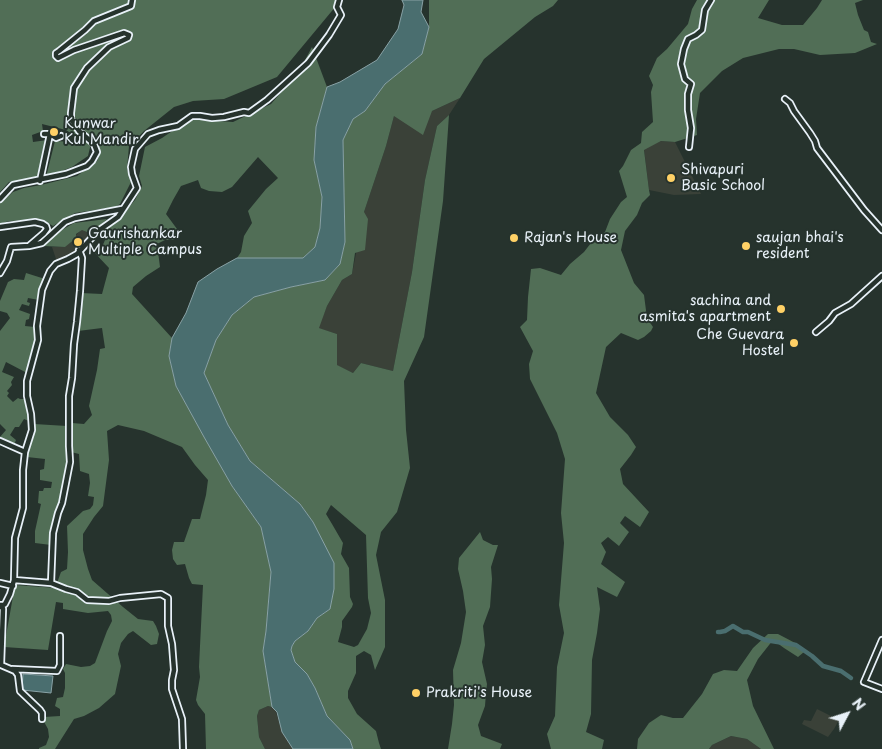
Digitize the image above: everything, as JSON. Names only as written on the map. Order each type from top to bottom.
[{"type":"street","points":[[0,199],[13,186],[66,174],[87,166],[92,162],[97,152],[94,144],[79,131],[71,119],[74,88],[87,68],[109,47],[129,36],[127,33],[124,33],[74,50],[58,58],[56,54],[94,21],[131,6],[132,0]]},
{"type":"street","points":[[42,719],[40,710],[20,691],[18,674],[1,665],[3,619],[1,605],[5,604],[14,580],[15,538],[23,508],[25,452],[32,430],[27,381],[38,340],[37,326],[42,290],[50,271],[56,264],[77,254],[98,231],[118,217],[137,188],[131,167],[135,149],[148,134],[178,126],[192,116],[212,118],[244,112],[249,113],[267,100],[308,63],[341,15],[337,7],[339,0]]},
{"type":"street","points":[[689,147],[691,128],[688,94],[691,84],[685,80],[682,64],[684,49],[688,39],[702,30],[705,10],[712,0]]},
{"type":"street","points":[[785,99],[790,103],[810,133],[817,148],[882,230]]},
{"type":"street","points":[[40,180],[47,134],[56,138],[61,136]]},
{"type":"street","points":[[0,273],[7,261],[11,247],[42,244],[65,222],[75,218],[122,209]]},
{"type":"street","points":[[0,226],[35,222],[46,226],[47,229],[44,233],[29,246]]},
{"type":"street","points":[[51,583],[53,533],[62,503],[70,462],[69,396],[80,291],[82,258],[79,250]]},
{"type":"street","points":[[816,332],[830,321],[835,313],[851,304],[882,276]]},
{"type":"street","points":[[0,441],[25,452]]},
{"type":"street","points":[[14,580],[51,583],[66,590],[78,592],[87,600],[109,601],[120,598],[161,594],[168,598],[168,626],[172,644],[174,670],[172,689],[182,718],[183,749]]},
{"type":"street","points":[[0,583],[13,586]]},
{"type":"street","points":[[10,669],[57,671],[60,665],[60,636]]},
{"type":"street","points":[[882,640],[864,682],[882,689]]},
{"type":"shaded area","points":[[460,98],[449,115],[437,126],[425,180],[412,272],[393,371],[361,363],[353,373],[336,365],[337,334],[318,328],[327,306],[342,280],[352,274],[364,212],[394,116],[432,111]]},
{"type":"shaded area","name":"Shivapuri Basic School","points":[[661,141],[675,142],[701,194],[674,195],[649,190],[644,149]]},
{"type":"shaded area","name":"Gaurishankar Multiple Campus","points":[[82,229],[92,234],[72,255],[57,262],[52,247],[65,247]]},
{"type":"shaded area","points":[[268,706],[275,709],[282,732],[293,749],[265,749],[259,737],[257,716],[259,710]]},
{"type":"shaded area","points":[[817,709],[839,720],[828,737],[802,724],[804,720],[811,721]]},
{"type":"shaded area","points":[[731,736],[747,739],[761,749],[709,749],[712,745]]},
{"type":"green space","points":[[0,0],[341,0],[277,77],[224,99],[193,101],[174,107],[144,131],[129,146],[127,169],[131,182],[120,204],[115,207],[75,213],[53,226],[43,220],[9,221],[0,224],[0,203],[13,192],[24,188],[77,176],[97,161],[99,145],[92,139],[88,156],[72,167],[46,177],[55,141],[74,142],[75,136],[66,130],[42,124],[43,131],[32,135],[33,142],[47,140],[39,177],[9,182],[0,192]]},
{"type":"green space","points":[[429,0],[558,0],[553,6],[535,17],[484,59],[460,98],[432,111],[423,135],[394,116],[364,212],[368,219],[365,250],[355,253],[352,274],[342,280],[327,306],[319,328],[337,334],[337,365],[353,373],[361,363],[393,371],[412,272],[425,180],[437,126],[449,115],[443,201],[424,337],[404,381],[410,468],[397,512],[381,532],[376,555],[385,600],[385,647],[375,670],[371,655],[364,651],[356,656],[356,673],[348,691],[348,698],[357,714],[376,731],[381,749],[353,749],[350,740],[327,716],[315,688],[307,674],[295,662],[291,650],[295,641],[308,631],[317,618],[330,609],[313,522],[300,504],[250,461],[228,425],[204,373],[216,340],[232,315],[254,297],[325,280],[340,264],[345,242],[343,140],[353,119],[365,111],[385,84],[422,54],[429,27]],"holes":[[[331,505],[366,535],[368,598],[371,613],[367,629],[358,645],[354,647],[338,642],[342,621],[353,604],[350,597],[349,568],[341,554],[343,543],[326,514]]]},
{"type":"green space","points":[[697,0],[769,0],[758,18],[782,25],[803,25],[822,0],[863,0],[855,3],[858,15],[864,30],[868,32],[871,42],[877,44],[855,53],[820,55],[794,49],[779,49],[743,58],[722,71],[700,93],[696,119],[697,135],[675,142],[661,141],[644,150],[650,195],[642,203],[637,215],[625,231],[621,250],[634,283],[644,295],[647,318],[653,327],[651,331],[638,340],[621,333],[606,347],[596,393],[610,417],[628,435],[636,447],[620,469],[623,484],[649,512],[640,527],[625,516],[620,523],[629,532],[619,546],[608,537],[601,543],[606,552],[601,564],[625,582],[617,597],[597,587],[600,609],[592,660],[591,714],[586,732],[604,740],[602,749],[551,749],[547,734],[555,716],[557,667],[564,633],[559,605],[564,543],[561,513],[565,459],[557,433],[530,379],[529,364],[533,351],[520,327],[527,320],[531,269],[540,268],[561,275],[594,239],[605,232],[610,219],[621,202],[627,197],[619,171],[631,150],[641,143],[642,132],[653,122],[651,92],[653,85],[649,76],[657,58],[688,24],[692,9]]},
{"type":"green space","points":[[312,47],[327,87],[316,127],[314,160],[322,197],[320,228],[315,247],[303,258],[237,258],[241,252],[244,236],[252,223],[248,211],[278,178],[258,157],[232,187],[222,192],[201,188],[198,180],[181,186],[166,214],[177,229],[179,236],[174,240],[165,240],[157,244],[160,267],[133,287],[132,294],[172,338],[169,356],[176,386],[232,486],[261,527],[271,572],[263,651],[272,707],[268,706],[259,710],[257,716],[259,737],[265,749],[206,749],[205,714],[196,700],[200,677],[203,585],[192,584],[185,564],[177,565],[173,559],[172,550],[174,542],[184,542],[192,519],[200,519],[208,480],[182,447],[144,431],[118,425],[107,431],[109,460],[103,506],[83,534],[83,550],[92,580],[138,619],[153,621],[159,634],[157,644],[151,645],[133,631],[128,634],[121,643],[118,654],[121,666],[115,694],[99,708],[74,719],[55,749],[39,749],[46,745],[49,737],[48,729],[43,720],[44,717],[60,716],[60,709],[55,706],[57,698],[63,697],[65,688],[65,673],[63,669],[66,664],[81,667],[90,666],[95,663],[112,621],[108,611],[88,613],[63,609],[63,603],[56,602],[48,650],[4,647],[15,585],[57,588],[61,572],[67,569],[67,526],[83,511],[90,509],[93,505],[94,497],[88,496],[89,474],[80,471],[79,454],[71,452],[71,437],[72,423],[84,424],[92,415],[89,406],[100,349],[105,348],[102,328],[78,331],[81,293],[102,294],[109,268],[93,251],[96,246],[102,247],[105,240],[103,230],[117,221],[135,200],[142,186],[139,176],[145,147],[190,119],[233,122],[271,104],[298,73]]},
{"type":"green space","points":[[107,219],[92,234],[82,230],[76,234],[76,238],[65,247],[43,246],[60,231],[74,223]]},
{"type":"green space","points":[[26,273],[45,279],[39,300],[28,298],[29,306],[22,304],[19,310],[30,314],[25,326],[35,327],[35,345],[27,373],[6,362],[2,372],[14,377],[11,382],[12,385],[7,391],[9,393],[7,396],[13,402],[18,398],[26,399],[29,421],[24,419],[19,427],[15,427],[10,435],[16,440],[14,445],[0,439],[6,430],[0,424],[0,331],[10,318],[7,313],[0,311],[0,301],[8,282],[14,279],[24,280]]},
{"type":"green space","points":[[34,424],[67,426],[68,461],[51,545],[35,543],[35,531],[41,504],[38,503],[39,491],[43,491],[44,488],[51,488],[52,482],[40,480],[40,470],[44,469],[45,459],[27,457]]},
{"type":"green space","points":[[480,532],[483,540],[493,545],[498,545],[491,567],[490,607],[483,626],[485,645],[482,662],[487,684],[485,706],[478,725],[481,736],[502,744],[500,749],[448,749],[454,705],[453,670],[461,643],[466,612],[458,569],[459,558]]},
{"type":"green space","points":[[768,634],[778,634],[804,649],[804,652],[798,657],[773,640],[758,659],[747,680],[753,706],[774,749],[761,749],[747,739],[731,736],[712,745],[709,749],[637,749],[638,739],[649,723],[661,715],[683,718],[702,694],[713,674],[724,670],[737,671],[753,648]]},
{"type":"water","points":[[402,0],[423,0],[421,12],[429,27],[422,54],[385,84],[365,111],[353,119],[343,140],[345,242],[340,264],[325,280],[254,297],[232,315],[216,340],[204,373],[228,425],[250,461],[300,504],[313,522],[334,563],[334,589],[330,609],[317,618],[308,631],[295,641],[291,650],[295,662],[307,674],[315,688],[327,716],[350,740],[353,749],[293,749],[282,732],[277,712],[272,707],[263,651],[271,572],[261,527],[232,486],[176,386],[169,356],[172,338],[186,313],[198,282],[237,258],[303,258],[315,247],[320,228],[322,197],[314,160],[316,127],[327,87],[340,82],[377,60],[398,29],[404,5]]},
{"type":"water","points":[[23,674],[53,676],[51,693],[22,690]]},
{"type":"waterway","points":[[718,632],[725,631],[733,626],[765,640],[796,645],[823,666],[841,671],[851,678]]},
{"type":"place","name":"Kunwar Kul Mandir","points":[[54,132]]},
{"type":"place","name":"Shivapuri Basic School","points":[[671,178]]},
{"type":"place","name":"Rajan's House","points":[[514,238]]},
{"type":"place","name":"Gaurishankar Multiple Campus","points":[[78,242]]},
{"type":"place","name":"saujan bhai's resident","points":[[746,246]]},
{"type":"place","name":"sachina and asmita's apartment","points":[[781,309]]},
{"type":"place","name":"Che Guevara Hostel","points":[[794,343]]},
{"type":"place","name":"Prakriti's House","points":[[416,693]]}]
